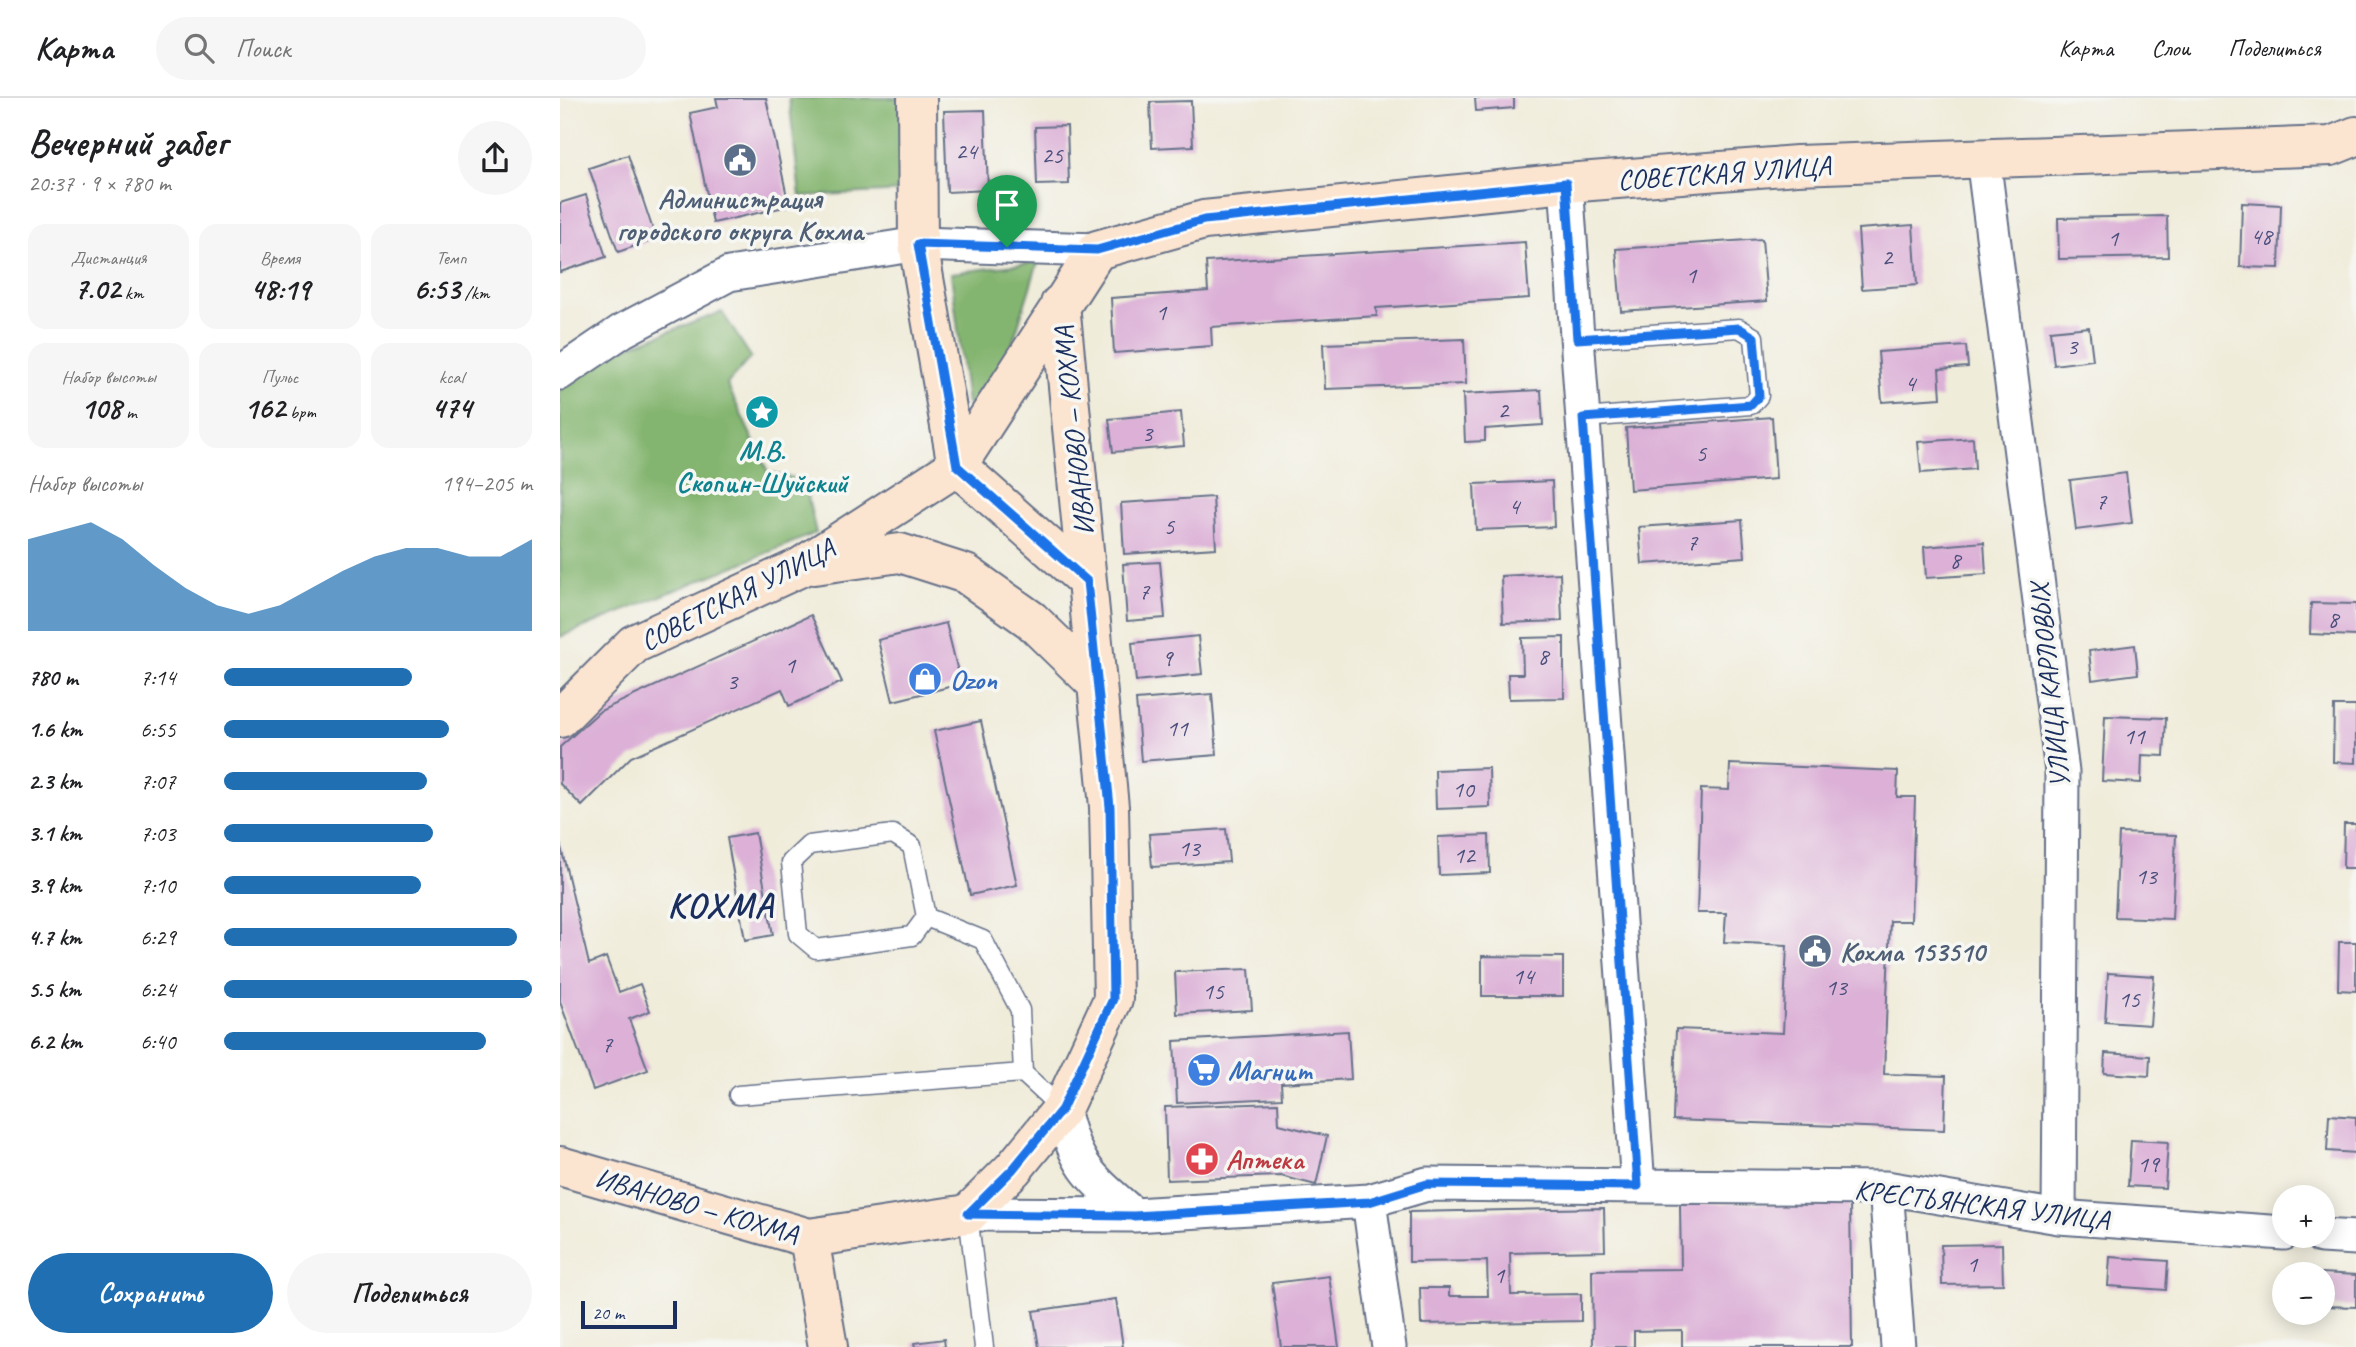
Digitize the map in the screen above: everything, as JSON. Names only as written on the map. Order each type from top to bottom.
[{"type":"main road","points":[[917,98],[918,244],[957,466],[1087,581]]},
{"type":"main road","name":"СОВЕТСКАЯ УЛИЦА","points":[[560,718],[634,644],[801,567],[957,466],[1097,250],[1204,220],[1566,183],[1797,165],[2331,146],[2356,136]]},
{"type":"main road","name":"ИВАНОВО — КОХМА","points":[[561,1166],[809,1238],[968,1214],[1013,1169],[1062,1109],[1113,999],[1110,807],[1060,304]]},
{"type":"main road","points":[[801,567],[900,553],[965,575],[1031,620],[1097,684]]},
{"type":"main road","points":[[809,1238],[828,1347]]},
{"type":"street","name":"УЛИЦА КАРЛОВЫХ","points":[[1983,158],[2062,772],[2059,1217]]},
{"type":"street","points":[[1566,183],[1638,1186]]},
{"type":"street","name":"СОВЕТСКАЯ УЛИЦА","points":[[560,373],[622,331],[730,274],[918,244],[1097,250]]},
{"type":"street","points":[[1062,1109],[1070,1146],[1089,1176],[1134,1216]]},
{"type":"street","name":"КРЕСТЬЯНСКАЯ УЛИЦА","points":[[968,1214],[1134,1216],[1369,1202],[1427,1184],[1886,1188],[2059,1217],[2272,1232]]},
{"type":"street","points":[[1886,1188],[1898,1347]]},
{"type":"street","points":[[1369,1202],[1389,1347]]},
{"type":"street","points":[[2335,1237],[2356,1238]]},
{"type":"lane","points":[[1577,339],[1739,328],[1754,337],[1759,396],[1751,405],[1583,418]]},
{"type":"lane","points":[[893,835],[912,846],[926,917],[912,936],[816,949],[798,934],[791,862],[809,845],[893,835]]},
{"type":"lane","points":[[926,917],[983,940],[1020,1010],[1023,1073],[1062,1109]]},
{"type":"lane","points":[[738,1096],[1023,1073]]},
{"type":"lane","points":[[968,1214],[984,1347]]},
{"type":"green space","points":[[789,98],[902,98],[906,191],[800,196]]},
{"type":"green space","points":[[1038,262],[1011,348],[981,404],[967,404],[951,273]]},
{"type":"green space","points":[[722,312],[751,357],[727,384],[768,472],[804,480],[816,533],[560,637],[560,390],[615,351]]},
{"type":"building","name":"Администрация городского округа Кохма","points":[[716,98],[766,98],[789,206],[713,223],[690,113],[718,107]]},
{"type":"building","points":[[1475,98],[1514,98],[1514,108],[1476,111]]},
{"type":"building","points":[[1191,101],[1193,146],[1152,148],[1150,102]]},
{"type":"building","points":[[985,110],[988,190],[947,192],[944,111]]},
{"type":"building","points":[[1067,126],[1069,184],[1037,185],[1035,127]]},
{"type":"building","points":[[628,155],[656,239],[618,252],[589,168]]},
{"type":"building","points":[[586,195],[606,257],[560,272],[560,203]]},
{"type":"building","points":[[2242,203],[2281,205],[2279,268],[2240,267]]},
{"type":"building","points":[[2167,216],[2168,257],[2059,259],[2058,218]]},
{"type":"building","points":[[1913,225],[1917,285],[1862,289],[1858,229]]},
{"type":"building","points":[[1762,239],[1767,301],[1621,311],[1616,249]]},
{"type":"building","points":[[1525,242],[1529,298],[1376,308],[1377,316],[1211,327],[1212,346],[1114,353],[1111,298],[1208,291],[1206,262]]},
{"type":"building","points":[[2089,327],[2093,360],[2054,365],[2050,331]]},
{"type":"building","points":[[1464,339],[1466,384],[1325,389],[1323,344]]},
{"type":"building","points":[[1966,346],[1968,367],[1939,369],[1941,398],[1882,402],[1878,352]]},
{"type":"building","points":[[1541,390],[1543,425],[1485,429],[1485,441],[1465,442],[1463,394]]},
{"type":"building","points":[[1181,412],[1184,446],[1113,452],[1109,419]]},
{"type":"building","points":[[1772,417],[1776,479],[1630,490],[1626,428]]},
{"type":"building","points":[[1973,438],[1975,469],[1921,473],[1918,442]]},
{"type":"building","points":[[2126,473],[2132,523],[2076,530],[2070,480]]},
{"type":"building","points":[[1552,481],[1554,527],[1476,530],[1474,484]]},
{"type":"building","points":[[1213,497],[1216,548],[1124,554],[1121,503]]},
{"type":"building","points":[[1742,520],[1745,557],[1642,564],[1639,527]]},
{"type":"building","points":[[1984,542],[1986,574],[1926,578],[1924,547]]},
{"type":"building","points":[[1160,562],[1165,618],[1127,621],[1123,564]]},
{"type":"building","points":[[1560,573],[1562,621],[1503,623],[1501,576]]},
{"type":"building","points":[[2311,603],[2356,604],[2356,636],[2310,634]]},
{"type":"building","points":[[811,615],[842,682],[789,706],[782,689],[631,757],[582,806],[560,784],[560,747],[600,711]]},
{"type":"building","points":[[946,623],[961,684],[893,701],[878,640]]},
{"type":"building","points":[[1198,636],[1202,674],[1136,681],[1132,643]]},
{"type":"building","points":[[1564,637],[1564,698],[1509,699],[1508,674],[1523,674],[1522,638]]},
{"type":"building","points":[[2135,645],[2138,674],[2092,680],[2089,651]]},
{"type":"building","points":[[1212,694],[1217,755],[1141,761],[1136,700]]},
{"type":"building","points":[[2334,706],[2356,706],[2356,763],[2333,762]]},
{"type":"building","points":[[2105,716],[2166,718],[2164,756],[2142,755],[2141,783],[2102,781]]},
{"type":"building","points":[[981,721],[1017,885],[970,895],[934,731]]},
{"type":"building","points":[[1730,764],[1898,771],[1897,797],[1915,797],[1911,921],[1890,921],[1884,1074],[1946,1076],[1944,1130],[1673,1120],[1676,1029],[1783,1033],[1787,945],[1724,942],[1726,913],[1697,913],[1701,789],[1729,790]]},
{"type":"building","points":[[1489,768],[1490,807],[1436,809],[1435,770]]},
{"type":"building","points":[[2344,824],[2356,824],[2356,868],[2343,868]]},
{"type":"building","points":[[1226,829],[1229,862],[1152,867],[1149,834]]},
{"type":"building","points":[[755,833],[773,935],[745,940],[727,838]]},
{"type":"building","points":[[2119,833],[2176,835],[2172,919],[2115,917]]},
{"type":"building","points":[[1489,835],[1490,873],[1439,875],[1438,837]]},
{"type":"building","points":[[560,843],[589,964],[606,957],[619,992],[640,984],[650,1011],[629,1019],[648,1070],[593,1090],[560,1002]]},
{"type":"building","points":[[2339,942],[2356,942],[2356,991],[2338,990]]},
{"type":"building","points":[[1482,956],[1563,957],[1563,996],[1482,996]]},
{"type":"building","points":[[1249,969],[1252,1010],[1177,1014],[1175,972]]},
{"type":"building","points":[[2108,973],[2154,976],[2150,1025],[2105,1022]]},
{"type":"building","points":[[1348,1031],[1351,1079],[1281,1083],[1282,1098],[1177,1103],[1174,1041]]},
{"type":"building","points":[[2105,1053],[2150,1056],[2149,1076],[2104,1073]]},
{"type":"building","points":[[1278,1103],[1279,1124],[1327,1136],[1316,1185],[1281,1176],[1167,1180],[1165,1107]]},
{"type":"building","points":[[2329,1115],[2356,1117],[2356,1153],[2327,1151]]},
{"type":"building","points":[[2131,1140],[2168,1142],[2165,1188],[2128,1186]]},
{"type":"building","points":[[1850,1202],[1852,1347],[1682,1347],[1682,1330],[1634,1331],[1634,1347],[1593,1347],[1592,1270],[1681,1269],[1680,1204]]},
{"type":"building","points":[[1604,1208],[1605,1251],[1510,1253],[1511,1295],[1581,1294],[1581,1321],[1421,1324],[1420,1288],[1449,1288],[1449,1296],[1488,1296],[1487,1261],[1409,1262],[1409,1212]]},
{"type":"building","points":[[2002,1244],[2003,1284],[1942,1285],[1941,1245]]},
{"type":"building","points":[[2110,1257],[2168,1261],[2166,1290],[2108,1286]]},
{"type":"building","points":[[2335,1274],[2356,1275],[2356,1307],[2335,1306]]},
{"type":"building","points":[[1329,1276],[1339,1347],[1281,1347],[1272,1283]]},
{"type":"building","points":[[1116,1299],[1123,1347],[1039,1347],[1033,1311]]},
{"type":"building","points":[[944,1339],[945,1347],[915,1347],[914,1343]]},
{"type":"place","name":"Администрация городского округа Кохма","points":[[740,160]]},
{"type":"place","name":"М.В. Скопин-Шуйский","points":[[762,412]]},
{"type":"place","name":"Ozon","points":[[925,679]]},
{"type":"place","name":"Кохма 153510","points":[[1815,951]]},
{"type":"place","name":"Магнит","points":[[1204,1070]]},
{"type":"place","name":"Аптека","points":[[1202,1159]]},
{"type":"district","name":"КОХМА","points":[[721,905]]},
{"type":"route","points":[[1566,183],[1577,339],[1739,328],[1754,337],[1759,396],[1751,405],[1583,418],[1638,1186],[1427,1184],[1369,1202],[1134,1216],[968,1214],[1013,1169],[1062,1109],[1113,999],[1110,807],[1087,581],[957,466],[918,244],[1007,247],[1097,250],[1204,220],[1566,183]]}]
